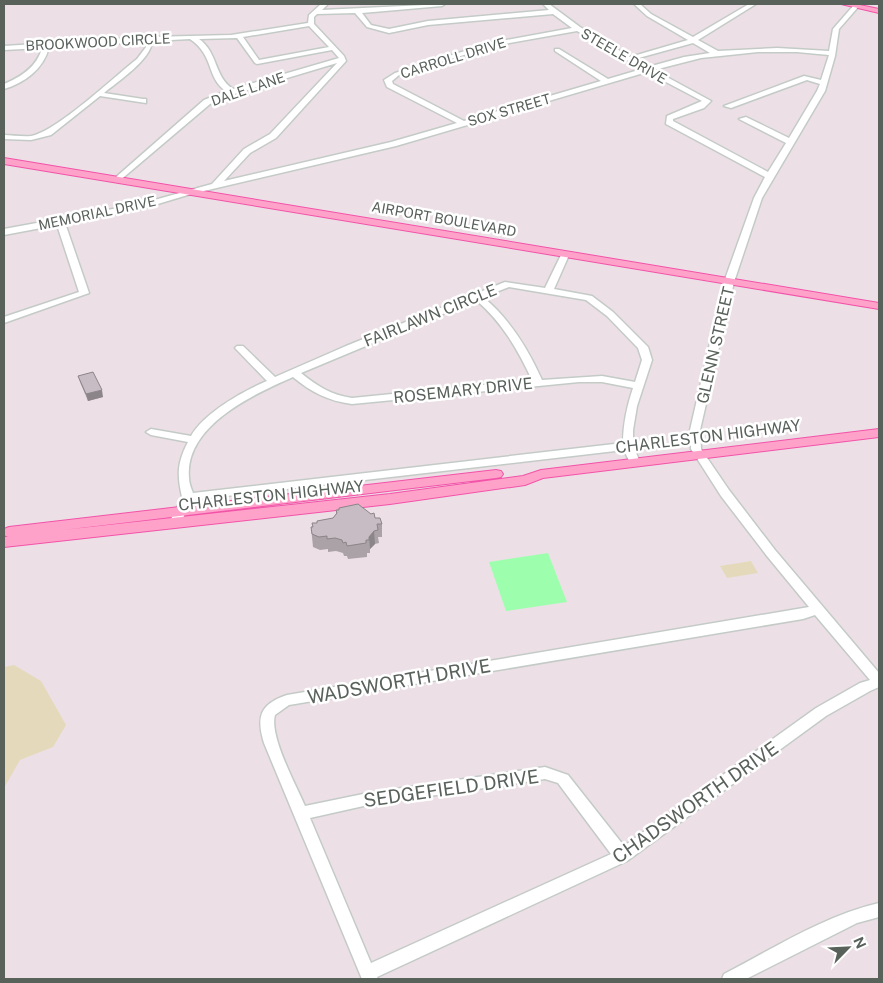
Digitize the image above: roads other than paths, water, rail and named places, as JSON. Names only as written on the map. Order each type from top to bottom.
[{"type":"main road","points":[[845,4],[879,11]]},
{"type":"main road","name":"AIRPORT BOULEVARD","points":[[4,161],[879,306]]},
{"type":"main road","name":"CHARLESTON HIGHWAY","points":[[4,532],[390,499],[525,480],[541,474],[879,433]]},
{"type":"main road","name":"CHARLESTON HIGHWAY","points":[[4,542],[179,517]]},
{"type":"street","points":[[314,4],[324,5]]},
{"type":"street","points":[[314,12],[357,11],[442,4]]},
{"type":"street","name":"STEELE DRIVE","points":[[546,4],[578,29],[647,70],[707,101],[701,106],[670,118],[669,122],[769,176]]},
{"type":"street","points":[[637,4],[649,15],[716,54]]},
{"type":"street","points":[[629,59],[694,40],[753,4]]},
{"type":"street","points":[[215,186],[247,151],[273,136],[341,63],[343,59],[310,24],[310,16],[324,5]]},
{"type":"street","name":"GLENN STREET","points":[[856,6],[838,26],[824,82],[810,111],[769,176],[758,198],[729,282],[695,430],[695,444],[699,454],[740,513],[879,682]]},
{"type":"street","points":[[357,11],[369,26],[389,31],[428,23],[554,12]]},
{"type":"street","name":"BROOKWOOD CIRCLE","points":[[4,48],[149,39],[239,36],[310,24]]},
{"type":"street","name":"CARROLL DRIVE","points":[[464,124],[390,86],[388,80],[393,76],[434,61],[492,44],[578,29]]},
{"type":"street","points":[[239,36],[257,62],[333,48]]},
{"type":"street","name":"BROOKWOOD CIRCLE","points":[[191,38],[207,49],[218,78],[224,87],[232,92]]},
{"type":"street","points":[[4,137],[25,139],[42,136],[68,119],[143,55],[149,47],[149,39]]},
{"type":"street","points":[[4,87],[20,79],[37,66],[43,57],[46,45]]},
{"type":"street","points":[[557,50],[608,82]]},
{"type":"street","name":"SOX STREET","points":[[189,192],[393,144],[684,59],[716,54],[805,51],[832,53]]},
{"type":"street","name":"DALE LANE","points":[[118,180],[159,146],[201,107],[215,98],[343,59]]},
{"type":"street","points":[[728,106],[807,78],[824,82]]},
{"type":"street","points":[[98,94],[143,101]]},
{"type":"street","points":[[742,119],[790,142]]},
{"type":"street","name":"MEMORIAL DRIVE","points":[[4,232],[141,206],[189,192]]},
{"type":"street","points":[[4,320],[84,293],[60,222]]},
{"type":"street","points":[[549,290],[566,255]]},
{"type":"street","name":"FAIRLAWN CIRCLE","points":[[188,497],[183,472],[186,456],[193,440],[206,424],[221,411],[250,392],[273,381],[508,284],[583,296],[594,300],[642,347],[647,360],[629,420],[628,446],[635,462]]},
{"type":"street","points":[[476,296],[498,316],[516,339],[538,382]]},
{"type":"street","points":[[240,348],[273,381]]},
{"type":"street","name":"ROSEMARY DRIVE","points":[[295,373],[323,395],[352,401],[538,382],[594,379],[638,386]]},
{"type":"street","points":[[151,432],[193,440]]},
{"type":"street","name":"CHARLESTON HIGHWAY","points":[[188,497],[628,446]]},
{"type":"street","points":[[179,517],[188,497]]},
{"type":"street","name":"WADSWORTH DRIVE","points":[[369,976],[268,735],[266,719],[271,709],[277,704],[544,656],[803,614],[818,609]]},
{"type":"street","name":"CHADSWORTH DRIVE","points":[[369,976],[622,856],[821,712],[865,687],[879,682]]},
{"type":"street","name":"SEDGEFIELD DRIVE","points":[[302,814],[368,799],[531,775],[555,775],[563,779],[571,787],[622,856]]},
{"type":"street","points":[[730,979],[836,925],[879,910]]}]
